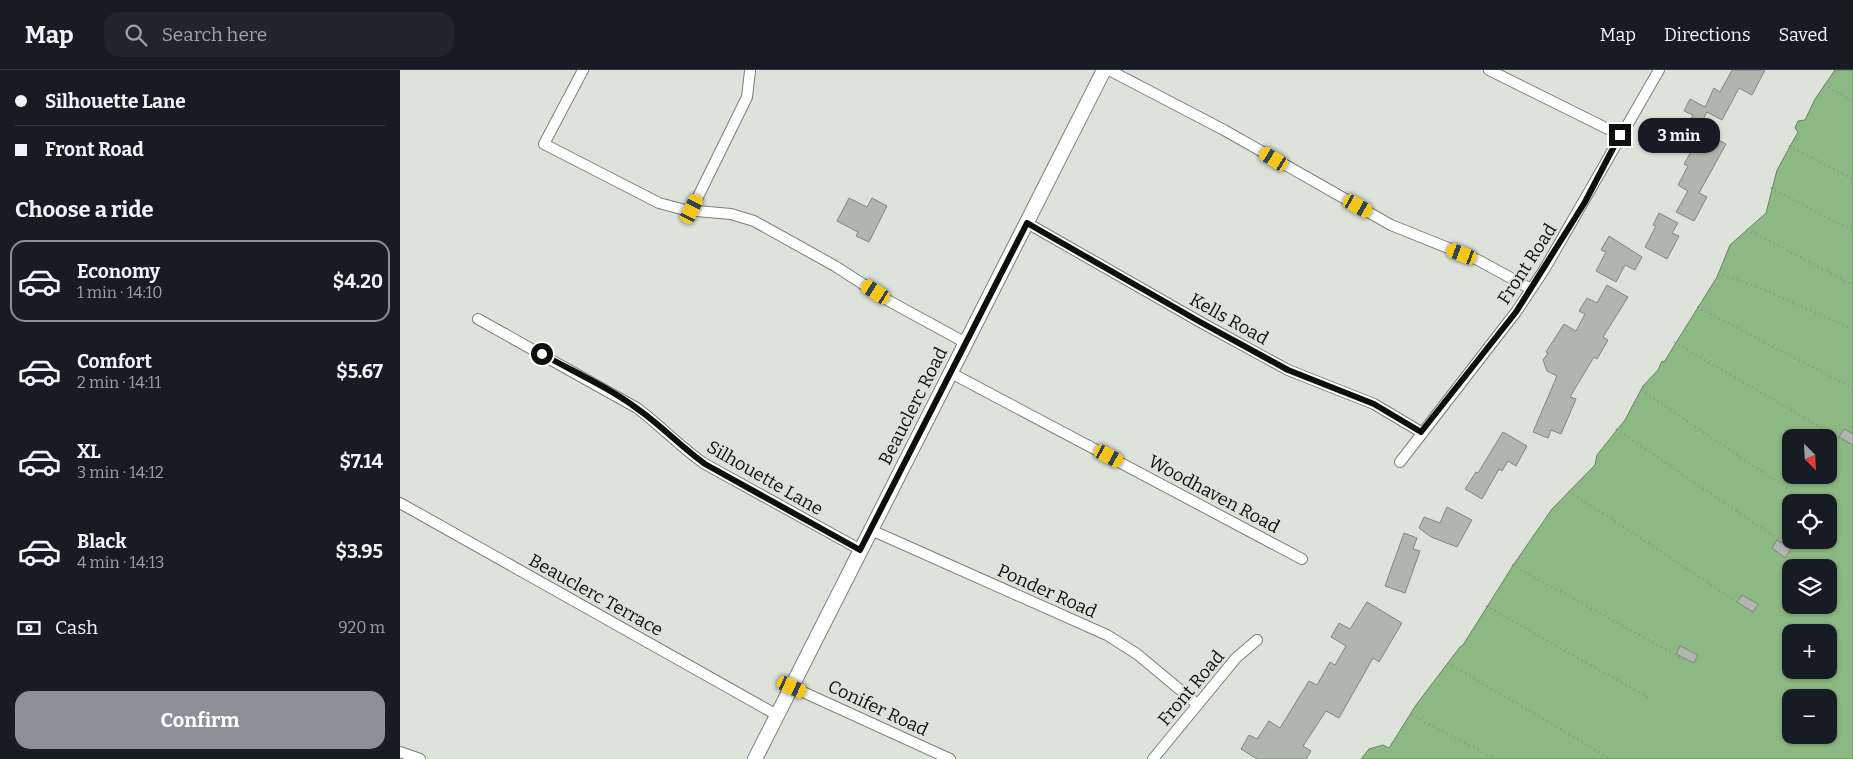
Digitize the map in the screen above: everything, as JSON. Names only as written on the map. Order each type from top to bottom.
[{"type":"street","points":[[583,70],[544,144],[643,197],[674,208],[731,214],[754,221],[835,266],[889,301],[966,343]]},
{"type":"street","name":"Beauclerc Road","points":[[754,759],[1104,70]]},
{"type":"street","points":[[1109,70],[1224,130],[1391,225],[1478,260],[1531,289]]},
{"type":"street","points":[[1489,70],[1620,135]]},
{"type":"street","name":"Front Road","points":[[1400,462],[1421,432],[1478,362],[1531,289],[1585,202],[1620,135],[1659,70]]},
{"type":"street","points":[[692,209],[747,97],[750,71]]},
{"type":"street","name":"Kells Road","points":[[1027,223],[1288,370],[1374,404],[1421,432]]},
{"type":"street","name":"Silhouette Lane","points":[[478,319],[637,408],[655,421],[682,448],[705,464],[860,550]]},
{"type":"street","name":"Woodhaven Road","points":[[951,373],[1302,559]]},
{"type":"street","name":"Beauclerc Terrace","points":[[400,503],[777,715]]},
{"type":"street","name":"Ponder Road","points":[[871,530],[1107,635],[1137,654],[1196,704]]},
{"type":"street","name":"Front Road","points":[[1153,759],[1196,704],[1236,658],[1257,640]]},
{"type":"street","name":"Conifer Road","points":[[792,687],[950,759]]},
{"type":"street","points":[[402,755],[420,759]]},
{"type":"path","points":[[1824,85],[1853,101]]},
{"type":"path","points":[[1790,146],[1853,179]]},
{"type":"path","points":[[1771,188],[1853,231]]},
{"type":"path","points":[[1747,229],[1853,285]]},
{"type":"path","points":[[1718,273],[1756,286],[1853,329]]},
{"type":"path","points":[[1697,307],[1853,388]]},
{"type":"path","points":[[1674,342],[1848,443]]},
{"type":"path","points":[[1641,390],[1795,494]]},
{"type":"path","points":[[1616,429],[1782,542]]},
{"type":"path","points":[[1569,491],[1737,602]]},
{"type":"path","points":[[1512,565],[1687,661]]},
{"type":"path","points":[[1486,606],[1649,698]]},
{"type":"path","points":[[1448,664],[1611,759]]},
{"type":"path","points":[[1411,715],[1496,759]]},
{"type":"shaded area","points":[[1835,70],[1853,70],[1853,759],[1361,759],[1369,749],[1383,745],[1389,748],[1416,705],[1463,645],[1514,564],[1552,509],[1595,465],[1597,455],[1625,420],[1643,386],[1658,370],[1662,361],[1664,362],[1717,277],[1730,245],[1766,213],[1777,170],[1798,132],[1795,128],[1798,121],[1805,120],[1815,99]]},
{"type":"building","points":[[1732,70],[1765,70],[1752,95],[1739,88],[1722,120],[1707,112],[1698,129],[1726,144],[1699,193],[1707,197],[1694,221],[1676,212],[1688,191],[1678,185],[1688,166],[1684,164],[1696,143],[1682,136],[1693,115],[1684,111],[1690,99],[1705,107],[1714,88],[1720,92]]},
{"type":"building","points":[[849,198],[867,207],[872,198],[887,206],[869,242],[856,236],[858,232],[837,221]]},
{"type":"building","points":[[1659,213],[1678,223],[1672,233],[1679,236],[1667,259],[1645,247],[1656,226],[1653,225]]},
{"type":"building","points":[[1609,236],[1642,257],[1635,270],[1625,265],[1616,282],[1596,271],[1606,252],[1601,250]]},
{"type":"building","points":[[1607,285],[1628,297],[1603,337],[1608,340],[1597,359],[1594,357],[1570,397],[1576,399],[1561,434],[1551,430],[1548,438],[1533,432],[1557,376],[1547,371],[1543,360],[1548,353],[1546,352],[1564,324],[1576,331],[1585,314],[1579,311],[1587,298],[1597,303]]},
{"type":"building","points":[[1844,429],[1853,434],[1853,445],[1839,437]]},
{"type":"building","points":[[1503,432],[1527,446],[1516,466],[1508,461],[1502,471],[1499,469],[1482,499],[1465,489],[1476,472],[1478,473]]},
{"type":"building","points":[[1447,507],[1472,520],[1457,547],[1431,537],[1419,528],[1424,517],[1440,523]]},
{"type":"building","points":[[1404,533],[1417,538],[1413,549],[1420,551],[1405,593],[1385,586]]},
{"type":"building","points":[[1777,540],[1782,543],[1782,549],[1791,549],[1785,558],[1772,548]]},
{"type":"building","points":[[1742,595],[1758,604],[1753,612],[1737,602]]},
{"type":"building","points":[[1367,602],[1402,623],[1379,662],[1373,658],[1339,718],[1326,711],[1303,746],[1311,751],[1306,759],[1257,759],[1241,749],[1249,735],[1257,739],[1269,721],[1280,728],[1309,681],[1317,685],[1330,662],[1335,665],[1346,646],[1331,637],[1339,623],[1350,629]]},
{"type":"building","points":[[1680,646],[1698,655],[1694,663],[1676,654]]},
{"type":"route","points":[[542,354],[637,408],[655,421],[682,448],[705,464],[860,550],[1027,223],[1288,370],[1374,404],[1421,432],[1516,312],[1585,202],[1620,135]]}]
